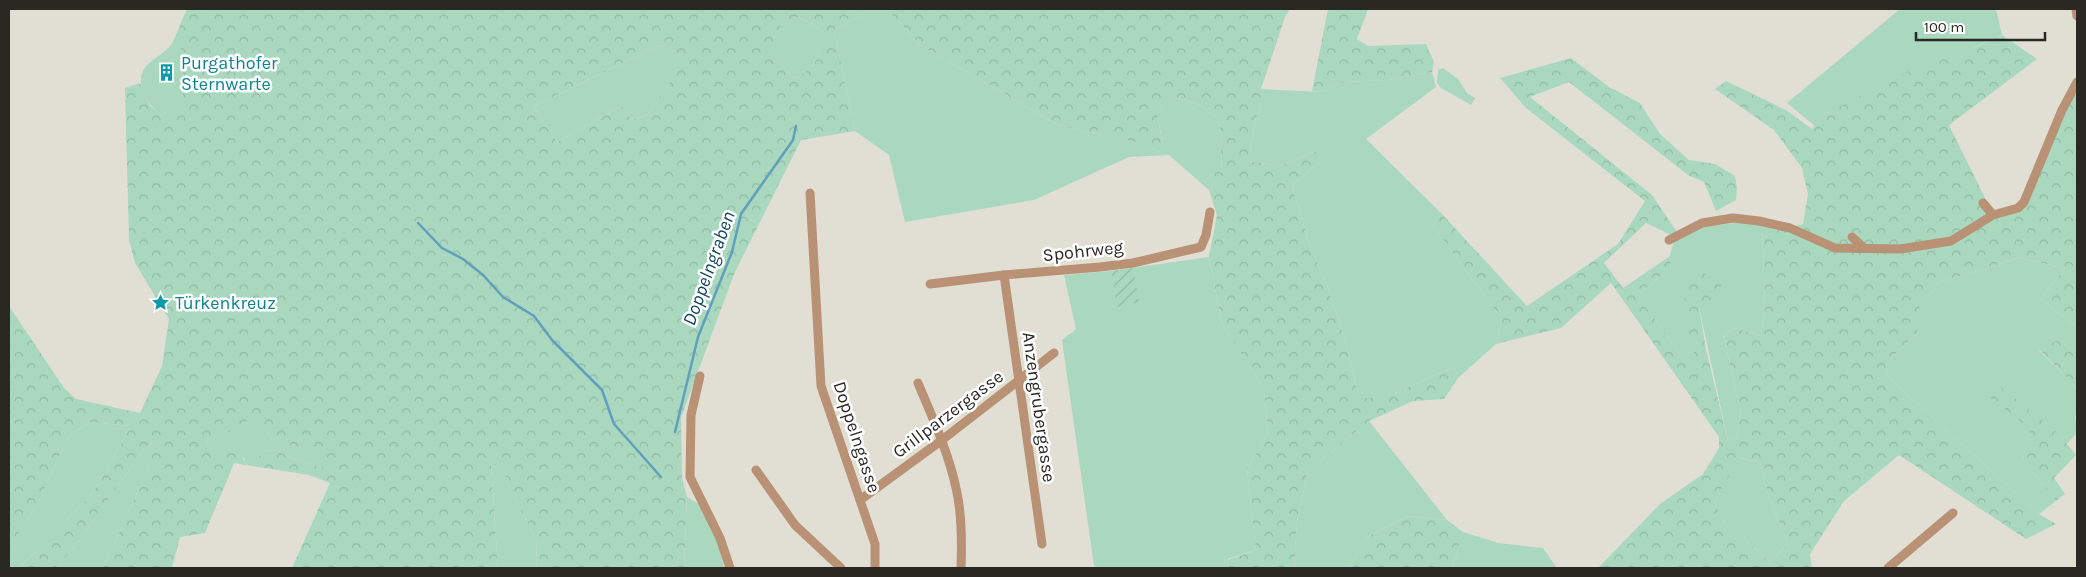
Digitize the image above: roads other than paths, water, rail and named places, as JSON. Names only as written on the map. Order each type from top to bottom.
[{"type":"street","points":[[2076,9],[2077,16]]},
{"type":"street","points":[[1669,240],[1702,223],[1733,218],[1759,221],[1790,228],[1835,248],[1900,249],[1951,241],[1993,215],[2018,208],[2024,202],[2062,110],[2077,82]]},
{"type":"street","name":"Doppelngasse","points":[[810,193],[821,386],[875,544],[875,568]]},
{"type":"street","points":[[1983,202],[1993,215]]},
{"type":"street","name":"Spohrweg","points":[[930,284],[1004,275],[1100,268],[1133,263],[1201,247],[1206,235],[1210,212]]},
{"type":"street","points":[[1852,237],[1864,248]]},
{"type":"street","name":"Anzengrubergasse","points":[[1004,275],[1042,544]]},
{"type":"street","name":"Grillparzergasse","points":[[860,500],[1019,382],[1054,353]]},
{"type":"street","points":[[700,376],[691,415],[690,477],[720,538],[730,568]]},
{"type":"street","points":[[918,383],[942,440],[956,489],[962,548],[961,568]]},
{"type":"street","points":[[756,470],[795,525],[841,568]]},
{"type":"street","points":[[1888,568],[1953,513]]},
{"type":"waterway","name":"Doppelngraben","points":[[675,432],[698,337],[732,252],[741,214],[793,140],[796,126]]},
{"type":"waterway","points":[[418,223],[442,248],[463,259],[483,275],[503,297],[534,316],[552,340],[602,390],[614,424],[661,477]]},
{"type":"place","name":"Purgathofer Sternwarte","points":[[167,73]]},
{"type":"place","name":"Türkenkreuz","points":[[161,303]]}]
